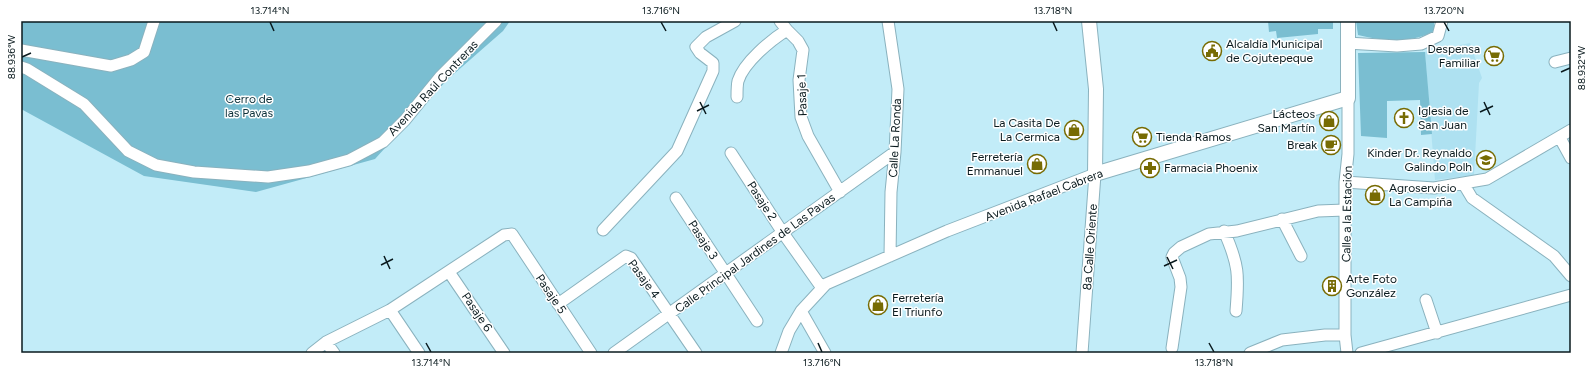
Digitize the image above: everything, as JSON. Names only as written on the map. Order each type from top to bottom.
[{"type":"main road","name":"8a Calle Oriente","points":[[1090,21],[1096,88],[1095,174]]},
{"type":"main road","points":[[1348,21],[1348,98]]},
{"type":"main road","name":"Avenida Rafael Cabrera","points":[[1095,174],[1348,98]]},
{"type":"street","points":[[21,50],[111,66],[131,60],[144,52],[154,21]]},
{"type":"street","name":"Avenida Raúl Contreras","points":[[21,67],[28,69],[84,104],[128,151],[156,165],[194,172],[268,177],[309,171],[349,160],[383,142],[405,120],[440,77],[496,21]]},
{"type":"street","points":[[602,230],[677,151],[713,71],[713,63],[700,53],[696,47],[706,37],[735,21]]},
{"type":"street","name":"Calle La Ronda","points":[[888,21],[898,89],[895,152],[891,192],[890,256]]},
{"type":"street","points":[[1348,43],[1398,46],[1421,44],[1438,36],[1442,21]]},
{"type":"street","points":[[737,97],[738,80],[753,59],[783,26]]},
{"type":"street","name":"Pasaje 1","points":[[783,26],[798,41],[803,50],[798,80],[801,117],[808,136],[840,192]]},
{"type":"street","points":[[1554,62],[1571,58]]},
{"type":"street","name":"Calle a la Estación","points":[[1347,353],[1344,335],[1345,182],[1348,154],[1348,98]]},
{"type":"street","points":[[1345,182],[1434,188],[1487,179],[1560,138],[1571,130]]},
{"type":"street","points":[[1560,138],[1571,158]]},
{"type":"street","name":"Calle Principal Jardines de Las Pavas","points":[[614,353],[895,152]]},
{"type":"street","name":"Pasaje 2","points":[[731,153],[783,233],[822,288]]},
{"type":"street","name":"Avenida Rafael Cabrera","points":[[781,353],[789,331],[801,311],[826,284],[947,232],[1095,174]]},
{"type":"street","name":"8a Calle Oriente","points":[[1082,353],[1095,174]]},
{"type":"street","points":[[1463,183],[1472,198],[1554,256],[1571,276]]},
{"type":"street","name":"Pasaje 3","points":[[676,198],[725,274],[757,320]]},
{"type":"street","points":[[1172,348],[1180,278],[1172,257],[1181,247],[1209,234],[1224,231],[1237,231],[1318,211],[1345,210]]},
{"type":"street","points":[[1282,219],[1301,256]]},
{"type":"street","points":[[1224,231],[1237,264],[1238,277],[1236,311]]},
{"type":"street","name":"Pasaje 5","points":[[449,272],[504,235],[512,234],[591,353]]},
{"type":"street","name":"Pasaje 4","points":[[558,304],[626,256],[631,258],[696,353]]},
{"type":"street","points":[[312,353],[326,342],[390,310],[449,272]]},
{"type":"street","name":"Pasaje 6","points":[[449,272],[504,353]]},
{"type":"street","points":[[1361,353],[1571,295]]},
{"type":"street","points":[[1426,300],[1437,333]]},
{"type":"street","points":[[390,310],[419,353]]},
{"type":"street","points":[[801,311],[825,353]]},
{"type":"street","points":[[1250,353],[1282,340],[1325,335],[1344,335]]},
{"type":"street","points":[[326,342],[334,353]]},
{"type":"shaded area","points":[[1470,43],[1482,78],[1479,83],[1474,175],[1435,180],[1425,52]]},
{"type":"green space","name":"Cerro de las Pavas","points":[[21,21],[510,21],[503,31],[447,80],[375,159],[256,192],[144,176],[21,109]]},
{"type":"green space","points":[[1268,21],[1333,21],[1333,29],[1318,29],[1318,34],[1277,38],[1276,31],[1269,32]]},
{"type":"green space","points":[[1356,21],[1434,21],[1434,31],[1406,40],[1377,39],[1358,35]]},
{"type":"green space","points":[[1425,52],[1432,134],[1421,135],[1420,100],[1387,101],[1387,138],[1361,136],[1358,53]]},
{"type":"place","name":"Alcaldía Municipal de Cojutepeque","points":[[1212,51]]},
{"type":"place","name":"Despensa Familiar","points":[[1494,56]]},
{"type":"place","name":"Iglesia de San Juan","points":[[1404,118]]},
{"type":"place","name":"Lácteos San Martín","points":[[1329,121]]},
{"type":"place","name":"La Casita De La Cermica","points":[[1074,130]]},
{"type":"place","name":"Tienda Ramos","points":[[1142,137]]},
{"type":"place","name":"Break","points":[[1331,145]]},
{"type":"place","name":"Kinder Dr. Reynaldo Galindo Polh","points":[[1486,160]]},
{"type":"place","name":"Ferretería Emmanuel","points":[[1037,164]]},
{"type":"place","name":"Farmacia Phoenix","points":[[1150,168]]},
{"type":"place","name":"Agroservicio La Campiña","points":[[1375,195]]},
{"type":"place","name":"Arte Foto González","points":[[1332,286]]},
{"type":"place","name":"Ferretería El Triunfo","points":[[878,305]]}]
